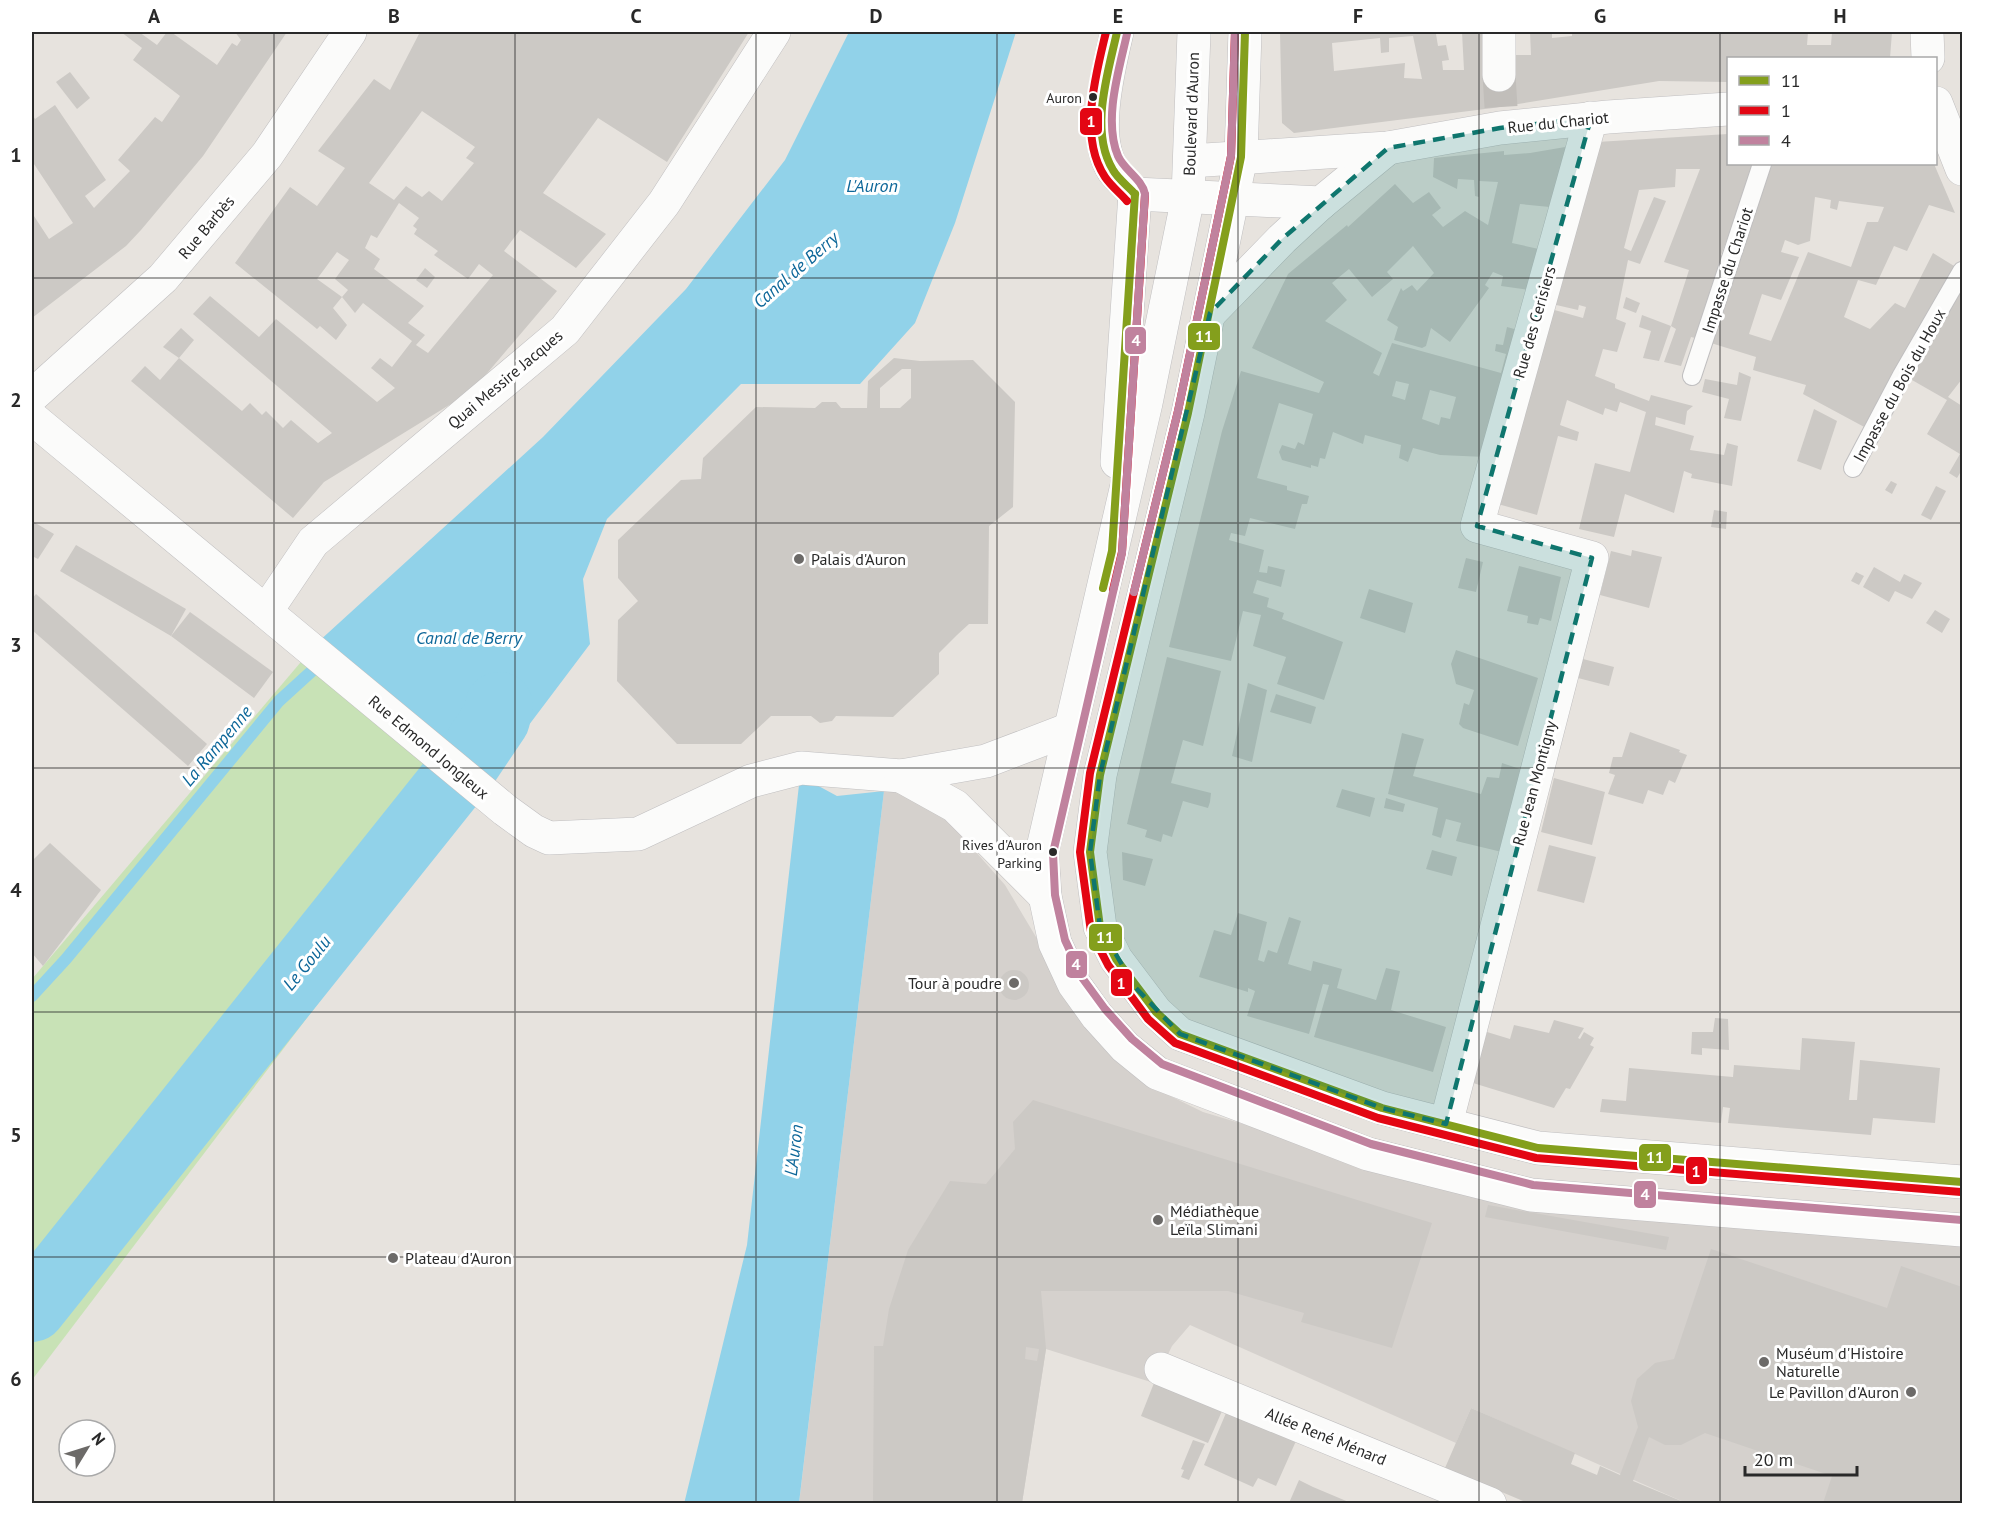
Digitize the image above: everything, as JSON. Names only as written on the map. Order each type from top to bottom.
[{"type":"street","name":"Rue Barbès","points":[[32,396],[163,278],[267,155],[350,32]]},
{"type":"street","name":"Quai Messire Jacques","points":[[267,610],[314,542],[565,330],[664,203],[774,32]]},
{"type":"street","points":[[1117,32],[1101,127],[1112,168],[1135,194],[1112,551],[1042,852],[1045,896],[1055,943],[1074,984],[1097,1016],[1125,1047],[1157,1073],[1368,1154],[1531,1195],[1962,1230]]},
{"type":"street","name":"Boulevard d'Auron","points":[[1112,551],[1146,403],[1188,197],[1194,32]]},
{"type":"street","points":[[1245,32],[1241,157],[1233,199],[1210,313],[1100,775],[1090,852],[1100,927],[1116,959],[1156,1012],[1180,1034],[1382,1108],[1538,1148],[1962,1182]]},
{"type":"street","points":[[1498,32],[1499,75]]},
{"type":"street","points":[[1927,32],[1928,57]]},
{"type":"street","points":[[1937,108],[1962,169]]},
{"type":"street","name":"Rue du Chariot","points":[[1190,161],[1388,148],[1501,118],[1591,118],[1727,109]]},
{"type":"street","name":"Rue des Cerisiers","points":[[1478,526],[1591,118]]},
{"type":"street","name":"Rue du Chariot","points":[[1210,313],[1282,239],[1321,203],[1388,148]]},
{"type":"street","points":[[1135,194],[1321,203]]},
{"type":"street","name":"Rue Edmond Jongleux","points":[[32,418],[267,610],[505,810],[534,831],[549,838],[638,834],[750,781],[801,768],[890,775],[986,761],[1070,729]]},
{"type":"street","name":"Rue Jean Montigny","points":[[1446,1124],[1592,558],[1478,526]]},
{"type":"street","name":"Rue Edmond Jongleux","points":[[890,775],[955,806],[1045,896]]},
{"type":"street","name":"Allée René Ménard","points":[[1161,1369],[1490,1503]]},
{"type":"lane","name":"Impasse du Chariot","points":[[1692,376],[1762,165]]},
{"type":"lane","name":"Impasse du Bois du Houx","points":[[1853,468],[1902,375],[1962,271]]},
{"type":"highlighted area","points":[[1591,118],[1477,526],[1592,558],[1446,1124],[1382,1108],[1180,1034],[1135,987],[1100,927],[1090,852],[1100,775],[1210,313],[1282,239],[1388,148],[1500,128]]},
{"type":"green space","points":[[317,643],[483,786],[32,1380],[32,979]]},
{"type":"shaded area","points":[[884,791],[898,791],[931,801],[1005,885],[1039,942],[1066,1001],[1103,1048],[1154,1088],[1203,1112],[1469,1192],[1962,1241],[1962,1503],[1686,1503],[1471,1408],[1456,1443],[1190,1325],[1172,1346],[1154,1383],[1046,1349],[1022,1503],[799,1504]]},
{"type":"water","points":[[849,32],[1016,32],[955,223],[915,323],[860,384],[741,384],[607,519],[583,579],[590,644],[483,786],[317,643],[543,437],[686,289],[785,160]]},
{"type":"water","name":"L'Auron","points":[[800,776],[837,796],[884,791],[799,1503],[684,1504],[747,1245]]},
{"type":"building","points":[[121,32],[139,32],[157,45],[167,32],[171,32],[217,65],[232,43],[237,46],[241,40],[235,32],[287,32],[203,156],[141,230],[126,246],[32,318],[32,213],[49,239],[73,223],[32,161],[32,114],[35,119],[55,105],[106,180],[85,196],[94,208],[130,171],[118,160],[155,117],[162,122],[180,96],[133,60],[142,48]]},
{"type":"building","points":[[420,32],[749,32],[667,162],[598,118],[543,193],[606,234],[576,268],[520,230],[504,251],[557,291],[472,391],[324,482],[293,518],[131,381],[145,366],[160,380],[179,358],[242,411],[250,403],[262,415],[266,411],[283,428],[291,420],[318,443],[332,433],[193,314],[210,296],[259,337],[276,319],[377,402],[395,388],[371,368],[380,358],[392,367],[412,341],[363,303],[355,313],[342,297],[333,308],[347,325],[336,340],[320,326],[317,329],[235,263],[290,187],[317,206],[345,168],[318,151],[374,79],[390,90]],"holes":[[[422,111],[475,147],[466,158],[474,163],[442,201],[429,191],[422,197],[406,186],[394,200],[369,183]],[[399,203],[419,218],[413,226],[417,229],[414,234],[438,251],[434,255],[468,279],[479,264],[493,275],[428,353],[416,345],[425,335],[408,323],[424,306],[374,269],[380,259],[365,248],[371,235],[377,238]],[[337,252],[349,260],[335,279],[348,290],[342,297],[317,279]]]},
{"type":"building","points":[[1280,32],[1436,34],[1438,46],[1446,45],[1449,60],[1442,61],[1443,70],[1464,70],[1462,32],[1491,32],[1507,55],[1531,55],[1530,32],[1552,32],[1552,38],[1572,36],[1572,32],[1808,32],[1807,45],[1831,45],[1832,32],[1892,32],[1890,57],[1727,57],[1727,82],[1659,81],[1493,108],[1294,133],[1282,123]],"holes":[[[1413,36],[1422,79],[1404,78],[1405,63],[1334,71],[1332,43],[1380,38],[1381,53],[1389,52],[1389,38]]]},
{"type":"building","points":[[70,72],[90,98],[77,109],[56,82]]},
{"type":"building","points":[[1727,134],[1727,165],[1756,165],[1721,255],[1724,257],[1695,338],[1691,337],[1681,366],[1664,362],[1676,329],[1671,326],[1689,270],[1664,262],[1700,169],[1676,169],[1675,187],[1639,190],[1624,248],[1631,251],[1654,197],[1666,201],[1640,264],[1628,260],[1616,319],[1626,323],[1617,352],[1603,349],[1595,376],[1615,384],[1615,388],[1649,401],[1651,395],[1693,406],[1687,411],[1685,425],[1656,417],[1655,425],[1694,436],[1690,450],[1724,455],[1727,443],[1738,446],[1732,486],[1691,478],[1692,474],[1684,471],[1674,513],[1625,494],[1614,537],[1579,529],[1595,463],[1630,472],[1646,412],[1620,402],[1617,412],[1605,408],[1603,415],[1567,400],[1560,425],[1579,432],[1577,441],[1558,436],[1537,515],[1498,504],[1551,309],[1583,318],[1586,307],[1579,305],[1578,310],[1552,304],[1597,142]]},
{"type":"building","points":[[1571,146],[1560,208],[1520,204],[1512,243],[1548,251],[1536,291],[1501,286],[1503,276],[1493,272],[1485,285],[1489,288],[1450,342],[1431,328],[1426,346],[1422,348],[1394,340],[1398,327],[1387,320],[1401,288],[1403,291],[1412,285],[1417,291],[1434,273],[1413,246],[1387,272],[1393,279],[1372,297],[1349,269],[1332,283],[1347,300],[1325,321],[1382,353],[1373,373],[1379,376],[1392,343],[1501,373],[1506,354],[1495,351],[1496,344],[1503,345],[1507,327],[1525,332],[1485,457],[1440,455],[1413,448],[1408,462],[1399,458],[1401,445],[1365,435],[1363,444],[1333,432],[1325,459],[1320,458],[1318,467],[1311,465],[1311,468],[1282,460],[1279,452],[1282,445],[1295,449],[1298,442],[1304,445],[1313,414],[1279,403],[1257,478],[1287,486],[1287,490],[1309,496],[1307,504],[1302,504],[1295,529],[1250,518],[1245,536],[1231,533],[1229,540],[1264,550],[1259,572],[1267,573],[1268,566],[1285,570],[1281,587],[1257,580],[1253,593],[1269,598],[1267,607],[1284,613],[1282,619],[1343,642],[1324,700],[1277,684],[1286,657],[1253,646],[1261,615],[1243,611],[1231,661],[1169,647],[1222,431],[1241,371],[1319,393],[1324,382],[1252,348],[1288,274],[1347,225],[1348,227],[1395,184],[1413,203],[1429,192],[1441,208],[1432,215],[1443,227],[1465,211],[1488,225],[1498,182],[1479,181],[1479,197],[1475,196],[1474,180],[1458,179],[1457,189],[1433,177],[1434,158],[1504,151],[1504,155]],"holes":[[[1396,381],[1409,384],[1405,400],[1392,396]],[[1430,390],[1456,397],[1450,419],[1441,417],[1439,425],[1422,419]]]},
{"type":"building","points":[[1770,165],[1934,165],[1955,213],[1929,205],[1907,251],[1894,246],[1876,285],[1858,280],[1844,317],[1870,329],[1895,303],[1905,308],[1933,253],[1959,269],[1868,429],[1803,394],[1806,385],[1753,370],[1756,357],[1711,343]],"holes":[[[1815,197],[1831,200],[1830,208],[1837,210],[1839,201],[1884,207],[1878,222],[1867,222],[1851,267],[1808,252],[1771,341],[1749,334],[1762,294],[1781,300],[1799,257],[1781,252],[1785,240],[1798,245],[1810,241]]]},
{"type":"building","points":[[425,268],[435,277],[427,288],[416,280]]},
{"type":"building","points":[[1962,278],[1962,379],[1948,397],[1962,406],[1962,476],[1960,473],[1957,478],[1949,473],[1960,454],[1927,434],[1947,400],[1905,376]]},
{"type":"building","points":[[1626,297],[1640,303],[1636,313],[1623,308]]},
{"type":"building","points":[[1642,315],[1671,326],[1659,361],[1643,358],[1651,331],[1639,327]]},
{"type":"building","points":[[181,328],[194,340],[179,358],[163,347]]},
{"type":"building","name":"Palais d'Auron","points":[[894,358],[920,361],[973,360],[1015,402],[1013,507],[989,526],[988,624],[969,624],[957,635],[939,653],[939,674],[893,717],[836,716],[832,721],[820,723],[811,716],[771,716],[741,744],[677,744],[617,681],[618,620],[638,601],[618,578],[618,540],[681,480],[701,479],[703,458],[756,407],[815,408],[822,402],[836,402],[841,408],[867,408],[868,381]],"holes":[[[902,369],[911,369],[911,398],[900,408],[880,408],[880,388]]]},
{"type":"building","points":[[1739,372],[1751,377],[1741,421],[1724,418],[1729,399],[1702,392],[1705,379],[1737,385]]},
{"type":"building","points":[[1814,409],[1837,421],[1821,470],[1797,461]]},
{"type":"building","points":[[1891,481],[1897,484],[1892,494],[1885,490]]},
{"type":"building","points":[[1936,486],[1946,491],[1931,520],[1921,515]]},
{"type":"building","points":[[1714,510],[1727,512],[1726,529],[1711,527]]},
{"type":"building","points":[[32,521],[54,534],[38,559],[32,556]]},
{"type":"building","points":[[76,545],[186,609],[171,636],[60,571]]},
{"type":"building","points":[[1632,550],[1662,557],[1649,608],[1600,595],[1611,551],[1631,556]]},
{"type":"building","points":[[1466,558],[1483,562],[1476,592],[1458,588]]},
{"type":"building","points":[[1519,566],[1561,577],[1551,621],[1540,618],[1538,625],[1527,623],[1528,616],[1507,611]]},
{"type":"building","points":[[1874,567],[1900,582],[1904,574],[1922,583],[1912,599],[1895,591],[1889,602],[1863,587]]},
{"type":"building","points":[[1856,572],[1864,576],[1859,585],[1851,581]]},
{"type":"building","points":[[1369,589],[1413,603],[1405,633],[1360,618]]},
{"type":"building","points":[[36,594],[207,744],[188,766],[32,630],[32,599]]},
{"type":"building","points":[[1935,610],[1950,619],[1942,633],[1926,623]]},
{"type":"building","points":[[190,612],[273,672],[254,698],[171,636]]},
{"type":"building","points":[[1456,650],[1538,678],[1518,746],[1463,728],[1459,724],[1464,703],[1469,705],[1474,690],[1456,684],[1451,664]]},
{"type":"building","points":[[1167,657],[1221,671],[1203,746],[1183,740],[1171,783],[1211,793],[1208,808],[1183,801],[1172,837],[1163,834],[1161,842],[1145,837],[1147,830],[1127,824]]},
{"type":"building","points":[[1583,659],[1614,667],[1609,686],[1578,678]]},
{"type":"building","points":[[1248,683],[1267,690],[1252,762],[1232,756]]},
{"type":"building","points":[[1276,694],[1316,707],[1311,724],[1270,712]]},
{"type":"building","points":[[1630,732],[1680,750],[1679,752],[1687,755],[1675,783],[1669,780],[1663,795],[1648,790],[1643,804],[1608,794],[1615,775],[1609,773],[1613,757],[1622,757]]},
{"type":"building","points":[[1402,733],[1424,739],[1413,776],[1481,794],[1487,777],[1499,778],[1502,763],[1526,771],[1506,853],[1456,841],[1461,823],[1446,819],[1441,838],[1432,835],[1438,808],[1388,794]]},
{"type":"building","points":[[1554,778],[1605,792],[1592,845],[1541,832]]},
{"type":"building","points":[[1342,789],[1375,798],[1370,817],[1336,807]]},
{"type":"building","points":[[1386,798],[1405,804],[1403,812],[1384,808]]},
{"type":"building","points":[[50,843],[101,890],[43,966],[32,953],[32,861]]},
{"type":"building","points":[[1549,845],[1596,857],[1584,903],[1537,891]]},
{"type":"building","points":[[1432,850],[1457,857],[1452,876],[1426,869]]},
{"type":"building","points":[[1122,852],[1153,859],[1145,886],[1123,880]]},
{"type":"building","points":[[1238,913],[1267,922],[1258,960],[1264,962],[1268,950],[1277,953],[1289,917],[1301,921],[1288,964],[1311,971],[1313,961],[1342,969],[1337,988],[1376,1000],[1386,968],[1400,971],[1391,1010],[1446,1027],[1433,1072],[1314,1037],[1329,985],[1323,984],[1309,1034],[1247,1016],[1255,991],[1248,988],[1248,992],[1199,977],[1214,930],[1231,935]]},
{"type":"building","name":"Tour à poudre","points":[[1014,970],[1025,974],[1029,985],[1025,996],[1014,1000],[1003,996],[999,985],[1003,974]]},
{"type":"building","points":[[1715,1018],[1728,1019],[1729,1050],[1702,1048],[1702,1055],[1691,1054],[1692,1032],[1713,1032]]},
{"type":"building","points":[[1554,1020],[1584,1028],[1578,1038],[1580,1039],[1584,1032],[1594,1038],[1590,1045],[1594,1047],[1570,1089],[1566,1088],[1554,1108],[1473,1083],[1487,1032],[1510,1039],[1514,1025],[1549,1033]]},
{"type":"building","points":[[1802,1038],[1855,1042],[1849,1100],[1857,1100],[1860,1060],[1940,1068],[1935,1123],[1873,1118],[1871,1135],[1728,1123],[1730,1108],[1723,1107],[1721,1123],[1600,1112],[1602,1099],[1626,1101],[1629,1068],[1733,1077],[1734,1065],[1800,1070]]},
{"type":"building","points":[[1033,1100],[1432,1223],[1392,1348],[1301,1322],[1304,1313],[1228,1291],[1041,1291],[1046,1349],[1022,1503],[873,1503],[874,1346],[883,1346],[889,1309],[908,1250],[950,1181],[986,1184],[1015,1149],[1013,1122]],"holes":[[[1026,1347],[1039,1349],[1037,1361],[1025,1359]]]},
{"type":"building","points":[[1488,1205],[1669,1237],[1666,1250],[1485,1217]]},
{"type":"building","points":[[1711,1249],[1887,1308],[1901,1266],[1962,1287],[1962,1503],[1823,1503],[1832,1476],[1705,1433],[1681,1445],[1665,1445],[1649,1437],[1633,1481],[1686,1503],[1528,1503],[1445,1468],[1471,1408],[1575,1453],[1571,1464],[1597,1475],[1600,1466],[1620,1475],[1638,1427],[1631,1401],[1637,1379],[1655,1363],[1674,1359]]},
{"type":"building","points":[[1154,1383],[1222,1411],[1208,1443],[1141,1416]]},
{"type":"building","points":[[1226,1413],[1296,1441],[1276,1486],[1258,1478],[1253,1487],[1204,1465]]},
{"type":"building","points":[[1193,1440],[1205,1444],[1189,1480],[1181,1477],[1184,1470],[1181,1469]]},
{"type":"building","points":[[1299,1480],[1313,1487],[1351,1503],[1289,1503]]},
{"type":"waterway","name":"La Rampenne","points":[[32,996],[66,959],[279,701],[324,660]]},
{"type":"waterway","name":"Le Goulu","points":[[32,1308],[463,768],[496,719],[499,706]]},
{"type":"tunnel","points":[[1499,75],[1501,107]]},
{"type":"transit line","name":"1","points":[[1106,32],[1094,86],[1092,143],[1105,177],[1127,201]]},
{"type":"transit line","name":"11","points":[[1117,32],[1105,83],[1101,120],[1102,138],[1113,170],[1135,194]]},
{"type":"transit line","name":"1","points":[[1235,32],[1231,156],[1178,411],[1090,773],[1080,852],[1091,932],[1108,965],[1148,1019],[1175,1043],[1378,1118],[1536,1158],[1961,1192]]},
{"type":"transit line","name":"4","points":[[1134,592],[1178,411],[1231,156],[1235,32]]},
{"type":"transit line","name":"11","points":[[1245,32],[1241,157],[1188,413],[1100,775],[1090,852],[1100,927],[1116,959],[1156,1012],[1180,1034],[1382,1108],[1538,1148],[1962,1182]]},
{"type":"transit line","name":"4","points":[[1127,34],[1114,95],[1112,127],[1118,156],[1145,194],[1122,553],[1053,853],[1055,895],[1065,940],[1083,979],[1105,1009],[1132,1039],[1162,1064],[1371,1144],[1533,1185],[1962,1220]]},
{"type":"transit line","name":"11","points":[[1103,588],[1112,551],[1135,194]]},
{"type":"transit line","name":"1","points":[[1113,590],[1122,552],[1145,195]]},
{"type":"place","name":"Auron","points":[[1093,97]]},
{"type":"place","name":"Palais d'Auron","points":[[799,559]]},
{"type":"place","name":"Rives d'Auron Parking","points":[[1053,852]]},
{"type":"place","name":"Tour à poudre","points":[[1014,983]]},
{"type":"place","name":"Médiathèque Leïla Slimani","points":[[1158,1220]]},
{"type":"place","name":"Plateau d'Auron","points":[[393,1258]]},
{"type":"place","name":"Muséum d'Histoire Naturelle","points":[[1764,1362]]},
{"type":"place","name":"Le Pavillon d'Auron","points":[[1911,1392]]},
{"type":"water label","name":"Canal de Berry","points":[[796,270]]},
{"type":"water label","name":"Canal de Berry","points":[[469,638]]}]
